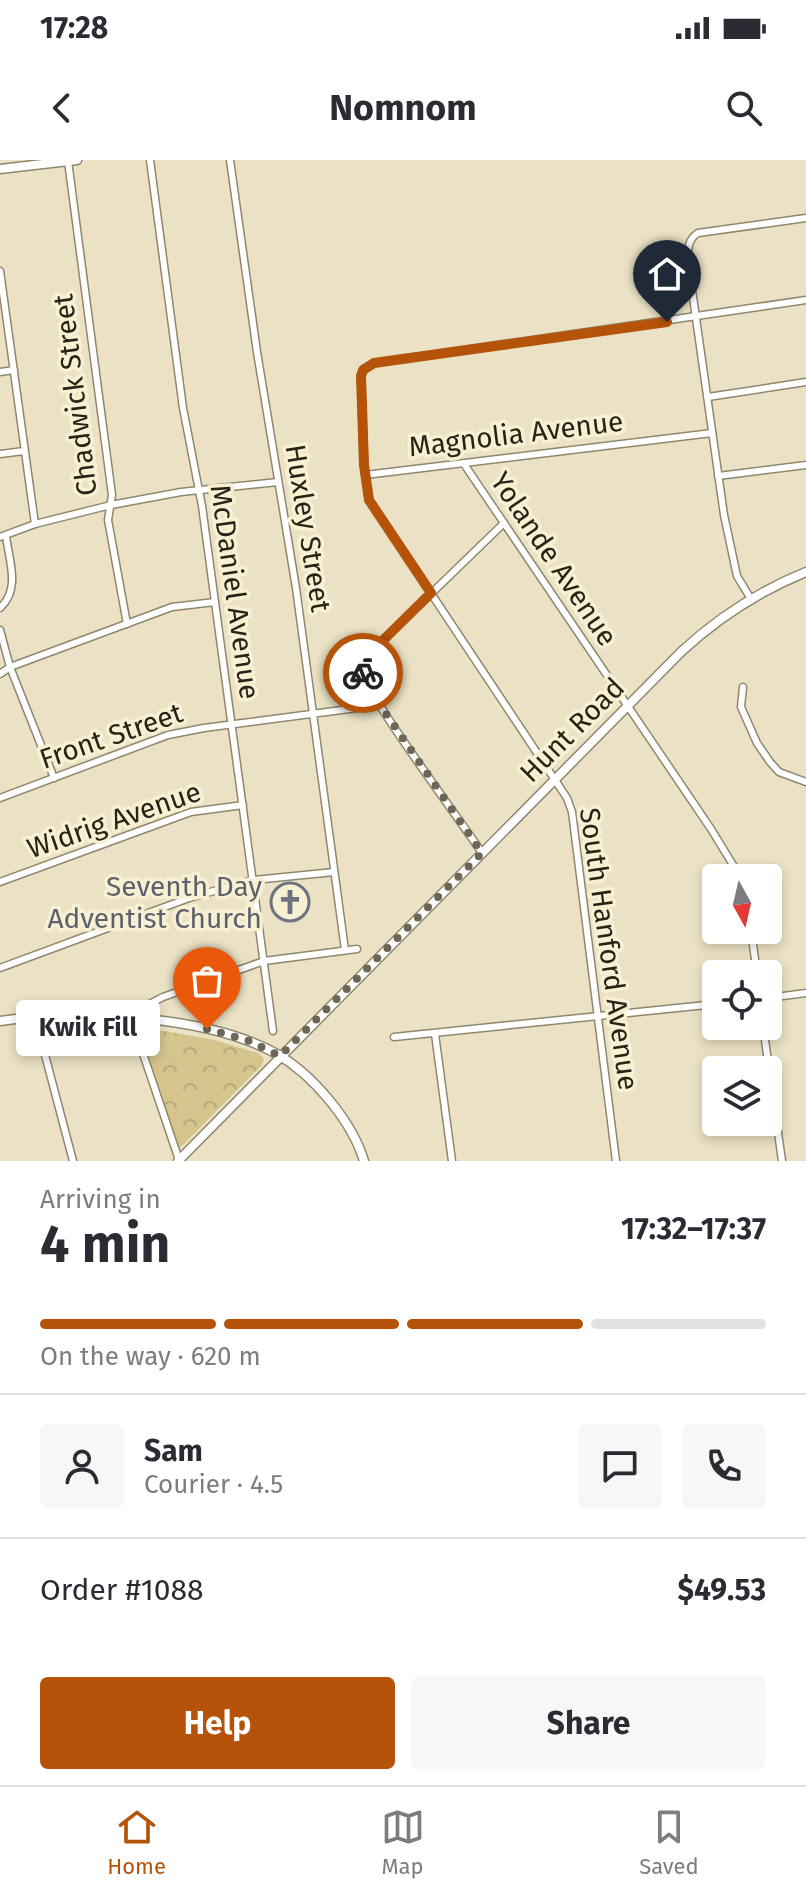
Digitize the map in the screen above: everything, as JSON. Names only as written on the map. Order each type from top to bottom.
[{"type":"street","points":[[0,169],[77,160]]},
{"type":"street","name":"McDaniel Avenue","points":[[150,160],[177,367],[215,602],[273,1031]]},
{"type":"street","name":"Huxley Street","points":[[230,160],[345,950]]},
{"type":"street","name":"Chadwick Street","points":[[68,161],[110,480],[108,520],[127,624]]},
{"type":"street","points":[[751,599],[737,576],[718,476],[688,247],[698,233],[806,218]]},
{"type":"street","points":[[0,271],[35,524]]},
{"type":"street","points":[[365,475],[361,376],[367,366],[806,300]]},
{"type":"street","points":[[0,372],[14,370]]},
{"type":"street","points":[[708,397],[806,382]]},
{"type":"street","name":"Magnolia Avenue","points":[[365,475],[712,433]]},
{"type":"street","points":[[0,454],[24,451]]},
{"type":"street","name":"Yolande Avenue","points":[[464,464],[732,864]]},
{"type":"street","points":[[718,476],[806,465]]},
{"type":"street","name":"South Hanford Avenue","points":[[365,475],[369,500],[375,512],[567,798],[572,812],[616,1161]]},
{"type":"street","points":[[0,608],[10,598],[13,588],[3,536],[35,524],[111,505],[199,490],[278,482]]},
{"type":"street","points":[[482,853],[380,705],[363,676],[362,667],[364,659],[504,523]]},
{"type":"street","name":"Hunt Road","points":[[179,1161],[626,706],[704,631],[751,599],[806,572]]},
{"type":"street","points":[[0,674],[10,667],[172,607],[215,602]]},
{"type":"street","points":[[0,630],[10,667],[54,778]]},
{"type":"street","points":[[743,687],[741,707],[757,743],[779,772],[806,782]]},
{"type":"street","name":"Front Street","points":[[0,798],[168,735],[380,705]]},
{"type":"street","name":"Widrig Avenue","points":[[0,882],[191,812],[243,805]]},
{"type":"street","points":[[0,968],[189,898],[253,880],[334,872]]},
{"type":"street","points":[[179,1161],[136,1033],[140,1009],[148,1003],[264,961],[357,949]]},
{"type":"street","points":[[782,996],[806,993]]},
{"type":"street","points":[[394,1037],[702,1006]]},
{"type":"street","points":[[0,1021],[87,1016],[137,1019],[231,1035],[280,1056],[303,1075],[341,1115],[364,1161]]},
{"type":"street","points":[[35,1017],[73,1161]]},
{"type":"street","points":[[435,1034],[452,1161]]},
{"type":"street","points":[[765,1040],[782,1161]]},
{"type":"green space","points":[[146,1028],[211,1039],[258,1053],[264,1059],[262,1065],[179,1149],[140,1036]]},
{"type":"way so far","points":[[207,1029],[247,1040],[280,1056],[482,853],[380,705],[363,673]]},
{"type":"place","name":"Seventh Day Adventist Church","points":[[290,902]]},
{"type":"place","name":"Kwik Fill","points":[[207,1029]]},
{"type":"route","points":[[363,673],[364,659],[431,593],[369,500],[364,465],[363,370],[374,363],[667,322]]}]
